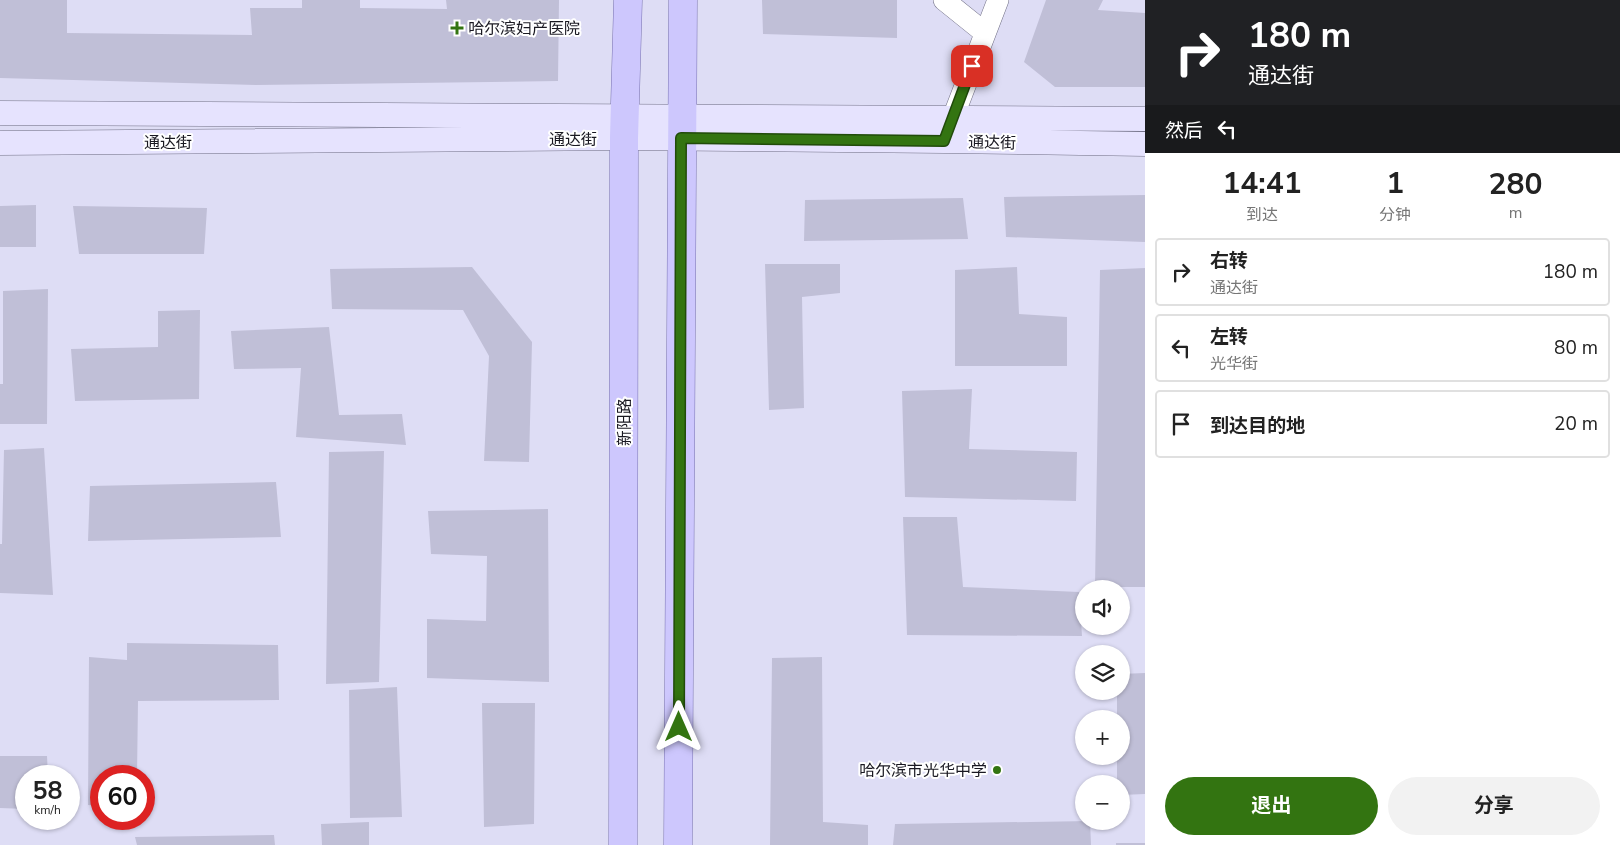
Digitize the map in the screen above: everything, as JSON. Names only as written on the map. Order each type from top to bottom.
[{"type":"main road","name":"新阳路","points":[[623,845],[625,127],[628,0]]},
{"type":"main road","points":[[678,845],[682,0]]},
{"type":"main road","name":"通达街","points":[[0,113],[625,127],[681,127],[953,117],[1145,119]]},
{"type":"main road","name":"通达街","points":[[0,143],[625,127]]},
{"type":"main road","name":"通达街","points":[[681,127],[944,141],[1145,144]]},
{"type":"street","points":[[944,0],[985,33]]},
{"type":"street","points":[[944,141],[998,0]]},
{"type":"building","points":[[0,0],[67,0],[67,33],[252,35],[250,8],[302,8],[302,0],[360,0],[360,8],[447,9],[446,0],[559,0],[558,81],[256,85],[0,78]]},
{"type":"building","points":[[762,0],[897,0],[897,38],[763,34]]},
{"type":"building","points":[[1046,0],[1103,0],[1098,10],[1145,13],[1145,87],[1055,87],[1024,62]]},
{"type":"building","points":[[1145,195],[1145,242],[1006,237],[1004,197]]},
{"type":"building","points":[[963,198],[968,239],[804,241],[805,200]]},
{"type":"building","points":[[36,205],[36,247],[0,247],[0,206]]},
{"type":"building","points":[[73,206],[207,208],[204,254],[79,254]]},
{"type":"building","points":[[765,264],[840,264],[840,293],[802,297],[804,408],[769,410]]},
{"type":"building","points":[[472,267],[532,342],[529,462],[484,461],[489,356],[463,310],[332,309],[330,269]]},
{"type":"building","points":[[1017,267],[1019,314],[1067,317],[1067,366],[955,366],[955,270]]},
{"type":"building","points":[[1145,268],[1145,587],[1130,587],[1130,580],[1095,580],[1100,270]]},
{"type":"building","points":[[48,289],[47,424],[0,424],[0,384],[3,384],[3,291]]},
{"type":"building","points":[[200,310],[199,399],[75,401],[71,349],[158,347],[158,311]]},
{"type":"building","points":[[329,327],[339,415],[402,414],[406,445],[296,437],[301,368],[234,369],[231,331]]},
{"type":"building","points":[[972,389],[969,449],[1077,452],[1076,501],[905,497],[902,391]]},
{"type":"building","points":[[44,448],[53,595],[0,593],[4,450]]},
{"type":"building","points":[[384,451],[379,682],[326,684],[329,452]]},
{"type":"building","points":[[276,482],[281,537],[88,541],[90,486]]},
{"type":"building","points":[[548,509],[549,682],[427,678],[427,619],[486,621],[487,556],[431,554],[428,511]]},
{"type":"building","points":[[903,517],[957,517],[963,587],[1075,592],[1075,635],[1082,636],[907,635]]},
{"type":"building","points":[[127,643],[278,645],[279,700],[138,701],[137,765],[90,765],[90,805],[88,805],[89,657],[127,660]]},
{"type":"building","points":[[822,657],[823,822],[868,825],[868,845],[770,845],[772,658]]},
{"type":"building","points":[[1145,673],[1145,794],[1130,795],[1130,775],[1117,775],[1117,765],[1130,765],[1130,710],[1117,710],[1117,700],[1130,700],[1130,674]]},
{"type":"building","points":[[397,687],[402,817],[350,818],[349,690]]},
{"type":"building","points":[[482,703],[535,703],[534,824],[484,827]]},
{"type":"building","points":[[0,756],[47,756],[47,765],[15,765],[15,809],[0,808]]},
{"type":"building","points":[[1075,821],[1075,830],[1090,830],[1091,845],[893,845],[895,824]]},
{"type":"building","points":[[369,822],[369,845],[322,845],[321,824]]},
{"type":"building","points":[[274,835],[275,845],[137,845],[135,837]]},
{"type":"building","points":[[1116,843],[1145,843],[1145,845],[1116,845]]},
{"type":"place","name":"哈尔滨妇产医院","points":[[457,28]]},
{"type":"place","name":"哈尔滨市光华中学","points":[[997,770]]},
{"type":"route","points":[[679,727],[681,138],[944,141],[972,66]]}]
